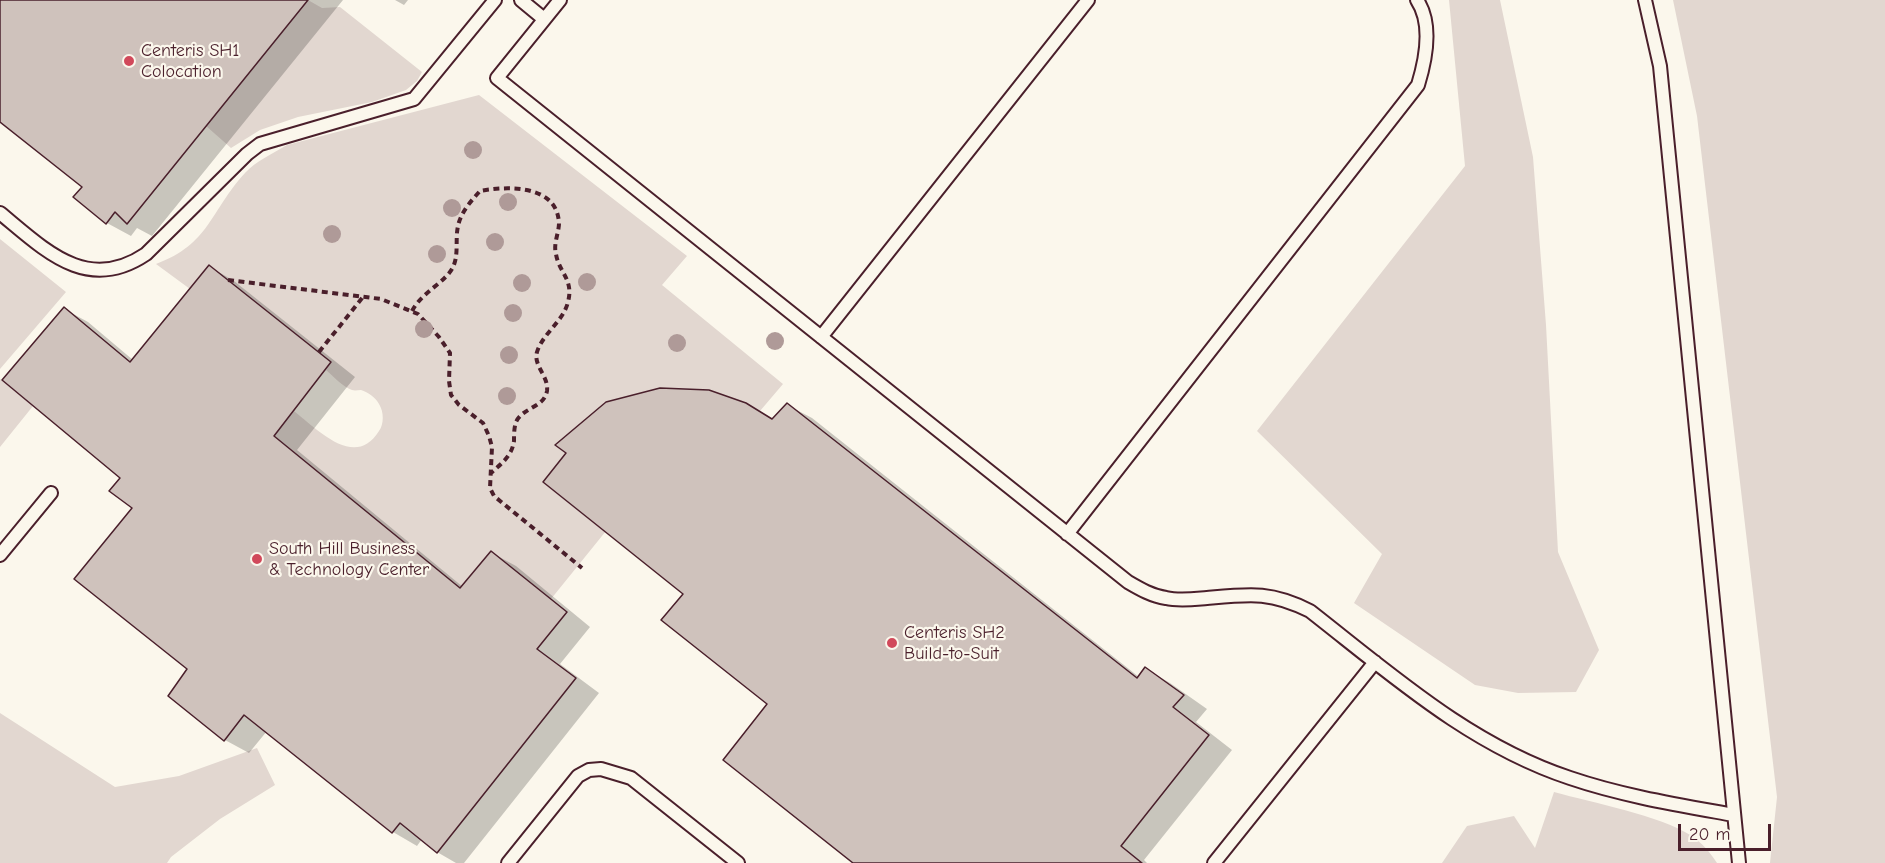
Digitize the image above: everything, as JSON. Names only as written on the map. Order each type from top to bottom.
[{"type":"lane","points":[[0,213],[44,249],[77,267],[96,270],[115,269],[131,264],[146,254],[247,154],[260,144],[414,99],[495,0]]},
{"type":"lane","points":[[521,0],[544,19]]},
{"type":"lane","points":[[560,0],[497,78],[1128,582],[1148,593],[1166,599],[1187,600],[1248,594],[1288,600],[1311,611],[1447,717],[1472,733],[1529,762],[1569,778],[1612,791],[1734,815]]},
{"type":"lane","points":[[821,337],[1088,0]]},
{"type":"lane","points":[[1067,534],[1418,85],[1425,64],[1426,42],[1425,24],[1421,6],[1417,0]]},
{"type":"lane","points":[[1645,0],[1660,66],[1739,863]]},
{"type":"lane","points":[[0,555],[51,493]]},
{"type":"lane","points":[[1214,863],[1375,662]]},
{"type":"lane","points":[[508,863],[578,776],[589,770],[601,769],[631,778],[738,863]]},
{"type":"path","points":[[412,311],[417,303],[453,268],[458,244],[458,226],[466,207],[480,190],[501,187],[524,189],[543,195],[550,202],[557,213],[559,224],[556,255],[568,281],[570,293],[561,318],[541,342],[536,356],[538,366],[546,381],[547,390],[543,401],[524,413],[516,422],[514,444],[509,457],[491,473]]},
{"type":"path","points":[[228,280],[381,299],[418,314],[450,353],[451,395],[459,405],[483,423],[489,436],[492,447],[490,488],[494,496],[582,568]]},
{"type":"path","points":[[319,352],[363,297]]},
{"type":"shaded area","points":[[308,0],[322,8],[340,7],[422,72],[417,81],[406,90],[372,102],[298,117],[260,130],[231,148],[206,126]]},
{"type":"shaded area","points":[[1449,0],[1500,0],[1533,157],[1546,325],[1558,552],[1599,650],[1576,692],[1518,693],[1475,685],[1354,603],[1382,554],[1257,431],[1465,166]]},
{"type":"shaded area","points":[[1673,0],[1885,0],[1885,863],[1770,863],[1777,797],[1697,116]]},
{"type":"shaded area","points":[[479,95],[687,256],[662,285],[783,384],[760,411],[746,403],[709,390],[660,388],[605,402],[555,445],[566,453],[606,531],[551,599],[491,551],[460,588],[274,436],[294,411],[325,436],[348,447],[359,447],[369,442],[379,431],[383,414],[374,397],[361,390],[352,390],[338,381],[326,370],[331,362],[210,265],[190,289],[156,264],[188,247],[208,225],[245,173],[259,161],[287,145]]},
{"type":"shaded area","points":[[0,239],[66,292],[0,369]]},
{"type":"shaded area","points":[[0,379],[33,406],[0,447]]},
{"type":"shaded area","points":[[0,713],[115,787],[179,776],[257,748],[275,785],[220,819],[171,857],[167,863],[0,863]]},
{"type":"shaded area","points":[[1554,792],[1662,822],[1692,836],[1709,851],[1717,863],[1442,863],[1467,826],[1514,816],[1535,848]]},
{"type":"building","name":"Centeris SH1 Colocation","points":[[0,0],[308,0],[127,224],[115,212],[106,224],[73,197],[82,187],[0,122]]},
{"type":"building","name":"South Hill Business & Technology Center","points":[[209,265],[331,362],[274,436],[460,588],[491,551],[567,612],[537,649],[576,678],[437,853],[400,823],[392,833],[244,715],[224,741],[168,696],[187,669],[74,579],[132,508],[109,491],[120,478],[2,380],[64,307],[130,362]]},
{"type":"building","name":"Centeris SH2 Build-to-Suit","points":[[660,388],[709,390],[746,403],[772,419],[787,403],[1137,678],[1145,667],[1184,695],[1173,707],[1209,735],[1121,846],[1142,863],[853,863],[723,760],[767,704],[661,620],[683,594],[543,482],[566,453],[555,445],[606,402]]},
{"type":"place","name":"Centeris SH1 Colocation","points":[[129,61]]},
{"type":"place","name":"South Hill Business & Technology Center","points":[[257,559]]},
{"type":"place","name":"Centeris SH2 Build-to-Suit","points":[[892,643]]}]
